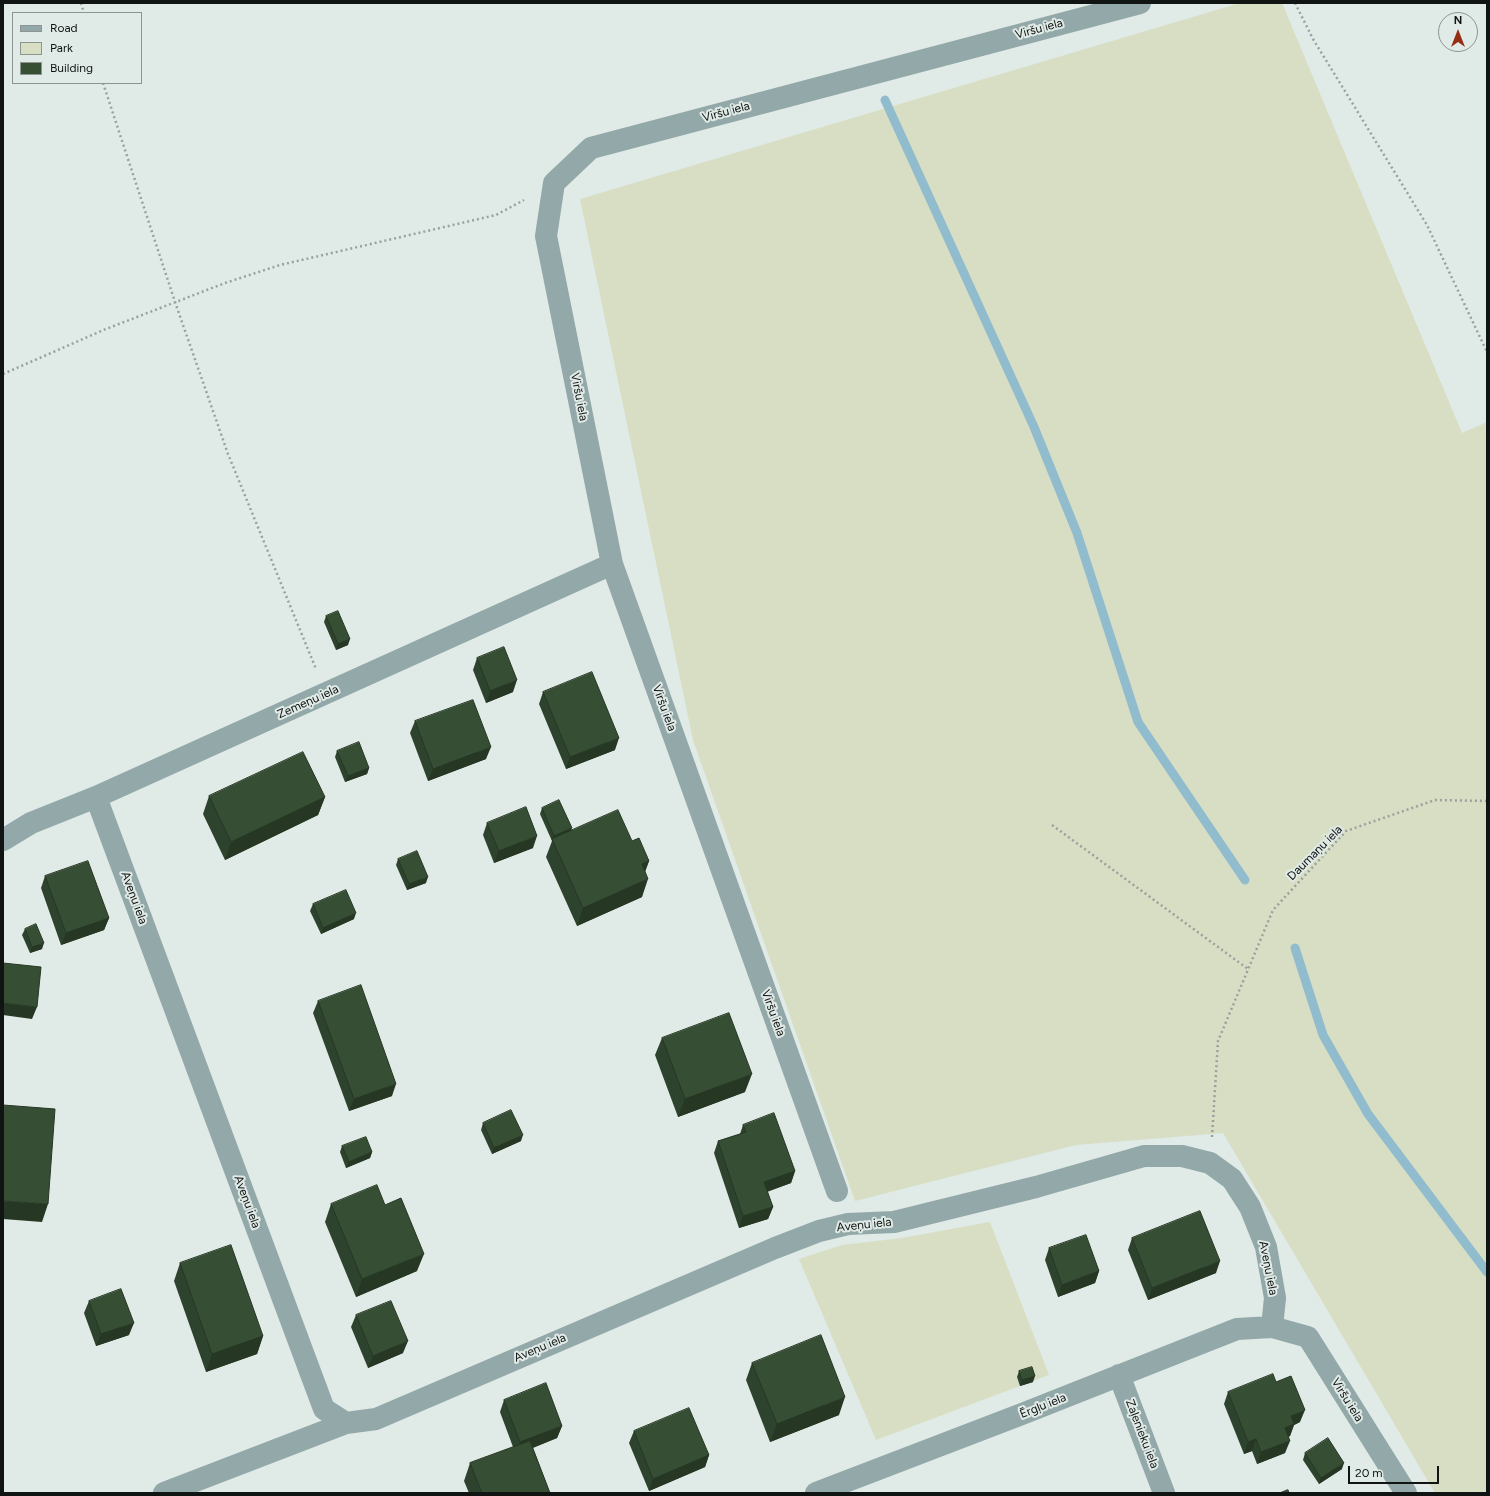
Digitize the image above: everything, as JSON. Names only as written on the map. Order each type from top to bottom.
[{"type":"street","name":"Viršu iela","points":[[837,1191],[612,564],[546,236],[554,183],[591,148],[1140,3]]},
{"type":"street","name":"Zemeņu iela","points":[[3,840],[31,823],[96,797],[612,564]]},
{"type":"street","name":"Aveņu iela","points":[[96,797],[324,1409],[346,1423],[376,1419],[775,1248],[819,1231],[848,1224],[894,1222],[1036,1187],[1144,1156],[1182,1156],[1210,1163],[1232,1180],[1250,1207],[1266,1247],[1275,1298],[1272,1327]]},
{"type":"street","name":"Viršu iela","points":[[1272,1327],[1308,1337],[1406,1493]]},
{"type":"street","name":"Ērgļu iela","points":[[816,1493],[1237,1329],[1272,1327]]},
{"type":"street","name":"Zaļenieku iela","points":[[1119,1375],[1164,1493]]},
{"type":"street","points":[[164,1493],[346,1423]]},
{"type":"path","points":[[1295,3],[1313,39],[1427,225],[1487,352]]},
{"type":"path","points":[[103,84],[175,302],[228,454],[327,694]]},
{"type":"path","points":[[3,374],[106,329],[225,283],[280,265],[496,215],[554,183]]},
{"type":"path","name":"Daumaņu iela","points":[[1210,1163],[1218,1041],[1273,910],[1346,831],[1435,800],[1487,801]]},
{"type":"path","points":[[1052,825],[1248,969]]},
{"type":"green space","points":[[1240,3],[1282,3],[1462,433],[1487,422],[1487,1493],[1435,1493],[1223,1133],[1076,1145],[855,1201],[693,740],[580,199]]},
{"type":"green space","points":[[990,1222],[1049,1375],[876,1440],[799,1259],[842,1245],[902,1238]]},
{"type":"building","points":[[338,611],[350,639],[338,644],[326,616]]},
{"type":"building","points":[[504,647],[517,680],[490,691],[477,658]]},
{"type":"building","points":[[592,672],[619,738],[570,757],[543,692]]},
{"type":"building","points":[[473,700],[491,747],[433,769],[415,721]]},
{"type":"building","points":[[359,742],[369,768],[348,776],[337,751]]},
{"type":"building","points":[[303,752],[325,797],[231,842],[209,796]]},
{"type":"building","points":[[559,800],[572,828],[554,836],[542,808]]},
{"type":"building","points":[[526,807],[537,836],[499,851],[487,823]]},
{"type":"building","points":[[618,810],[632,841],[639,838],[649,861],[642,864],[648,879],[583,908],[552,839]]},
{"type":"building","points":[[417,851],[428,877],[409,884],[398,859]]},
{"type":"building","points":[[88,861],[109,918],[66,933],[45,876]]},
{"type":"building","points":[[346,890],[356,913],[323,928],[313,904]]},
{"type":"building","points":[[36,924],[44,943],[32,947],[25,929]]},
{"type":"building","points":[[3,963],[41,967],[37,1007],[3,1003]]},
{"type":"building","points":[[361,985],[396,1084],[354,1099],[318,1001]]},
{"type":"building","points":[[729,1013],[752,1074],[685,1099],[662,1038]]},
{"type":"building","points":[[3,1105],[55,1109],[48,1204],[3,1201]]},
{"type":"building","points":[[511,1110],[523,1135],[494,1148],[483,1123]]},
{"type":"building","points":[[774,1113],[795,1171],[764,1182],[773,1207],[743,1216],[718,1141],[746,1132],[743,1125]]},
{"type":"building","points":[[366,1137],[372,1152],[349,1162],[342,1146]]},
{"type":"building","points":[[377,1185],[385,1205],[401,1198],[424,1254],[362,1279],[331,1204]]},
{"type":"building","points":[[1200,1211],[1220,1261],[1152,1288],[1132,1238]]},
{"type":"building","points":[[1086,1235],[1099,1271],[1062,1285],[1049,1248]]},
{"type":"building","points":[[231,1245],[263,1336],[212,1354],[180,1263]]},
{"type":"building","points":[[121,1289],[134,1323],[101,1334],[89,1301]]},
{"type":"building","points":[[391,1301],[408,1341],[373,1356],[356,1315]]},
{"type":"building","points":[[821,1335],[845,1397],[777,1424],[752,1363]]},
{"type":"building","points":[[1032,1367],[1035,1376],[1022,1380],[1019,1371]]},
{"type":"building","points":[[1273,1374],[1276,1382],[1291,1376],[1305,1410],[1291,1416],[1294,1424],[1285,1428],[1290,1441],[1261,1452],[1256,1439],[1248,1442],[1228,1392]]},
{"type":"building","points":[[546,1383],[562,1426],[520,1442],[504,1400]]},
{"type":"building","points":[[689,1408],[709,1455],[653,1479],[634,1431]]},
{"type":"building","points":[[1328,1438],[1344,1463],[1321,1478],[1305,1453]]},
{"type":"building","points":[[530,1441],[550,1493],[482,1493],[470,1463]]},
{"type":"building","points":[[1288,1490],[1289,1493],[1280,1493]]},
{"type":"waterway","points":[[885,100],[1034,427],[1077,533],[1138,722],[1245,880]]},
{"type":"waterway","points":[[1295,948],[1323,1035],[1368,1114],[1487,1272]]}]
